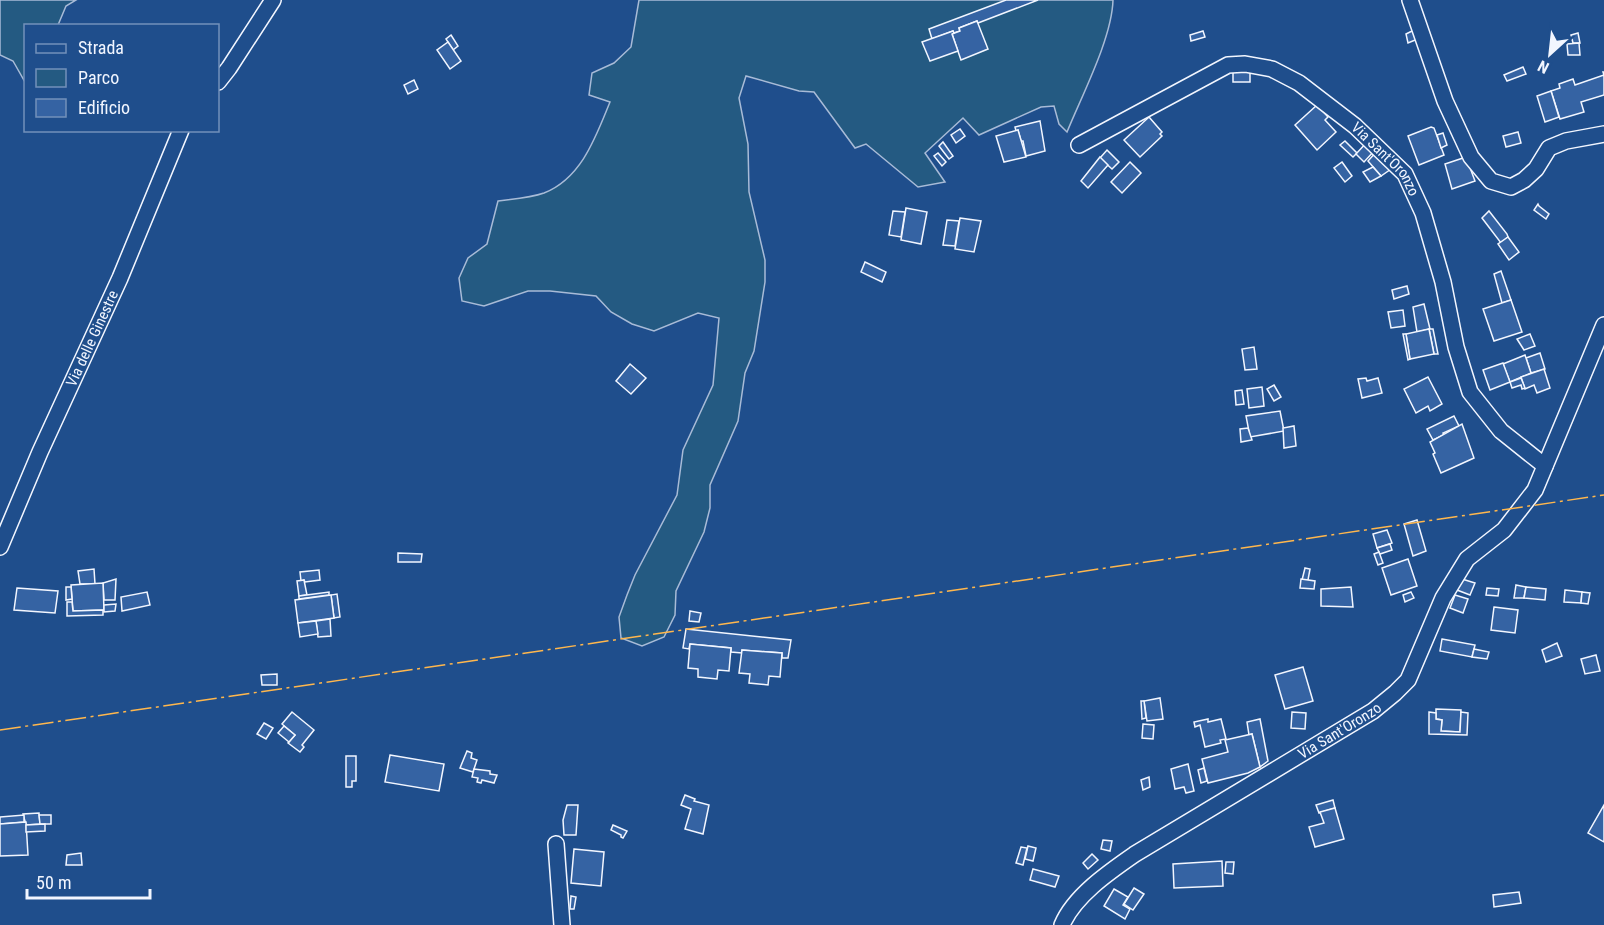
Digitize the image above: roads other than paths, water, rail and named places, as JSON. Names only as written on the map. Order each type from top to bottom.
[{"type":"street","points":[[219,81],[273,0]]},
{"type":"street","points":[[1410,0],[1445,101],[1470,157],[1491,180],[1511,187],[1536,170],[1549,148],[1566,141],[1604,134]]},
{"type":"street","name":"Via Sant'Oronzo","points":[[1079,145],[1228,65],[1245,64],[1272,69],[1299,83],[1355,126],[1405,174],[1423,213],[1443,282],[1456,347],[1470,392],[1501,431],[1545,466]]},
{"type":"street","name":"Via delle Ginestre","points":[[0,547],[40,452],[120,278],[181,132]]},
{"type":"street","name":"Via Sant'Oronzo","points":[[1062,925],[1066,915],[1099,879],[1135,854],[1364,716],[1395,693],[1408,680],[1443,598],[1467,559],[1504,530],[1535,490],[1604,325]]},
{"type":"street","points":[[556,844],[562,925]]}]
